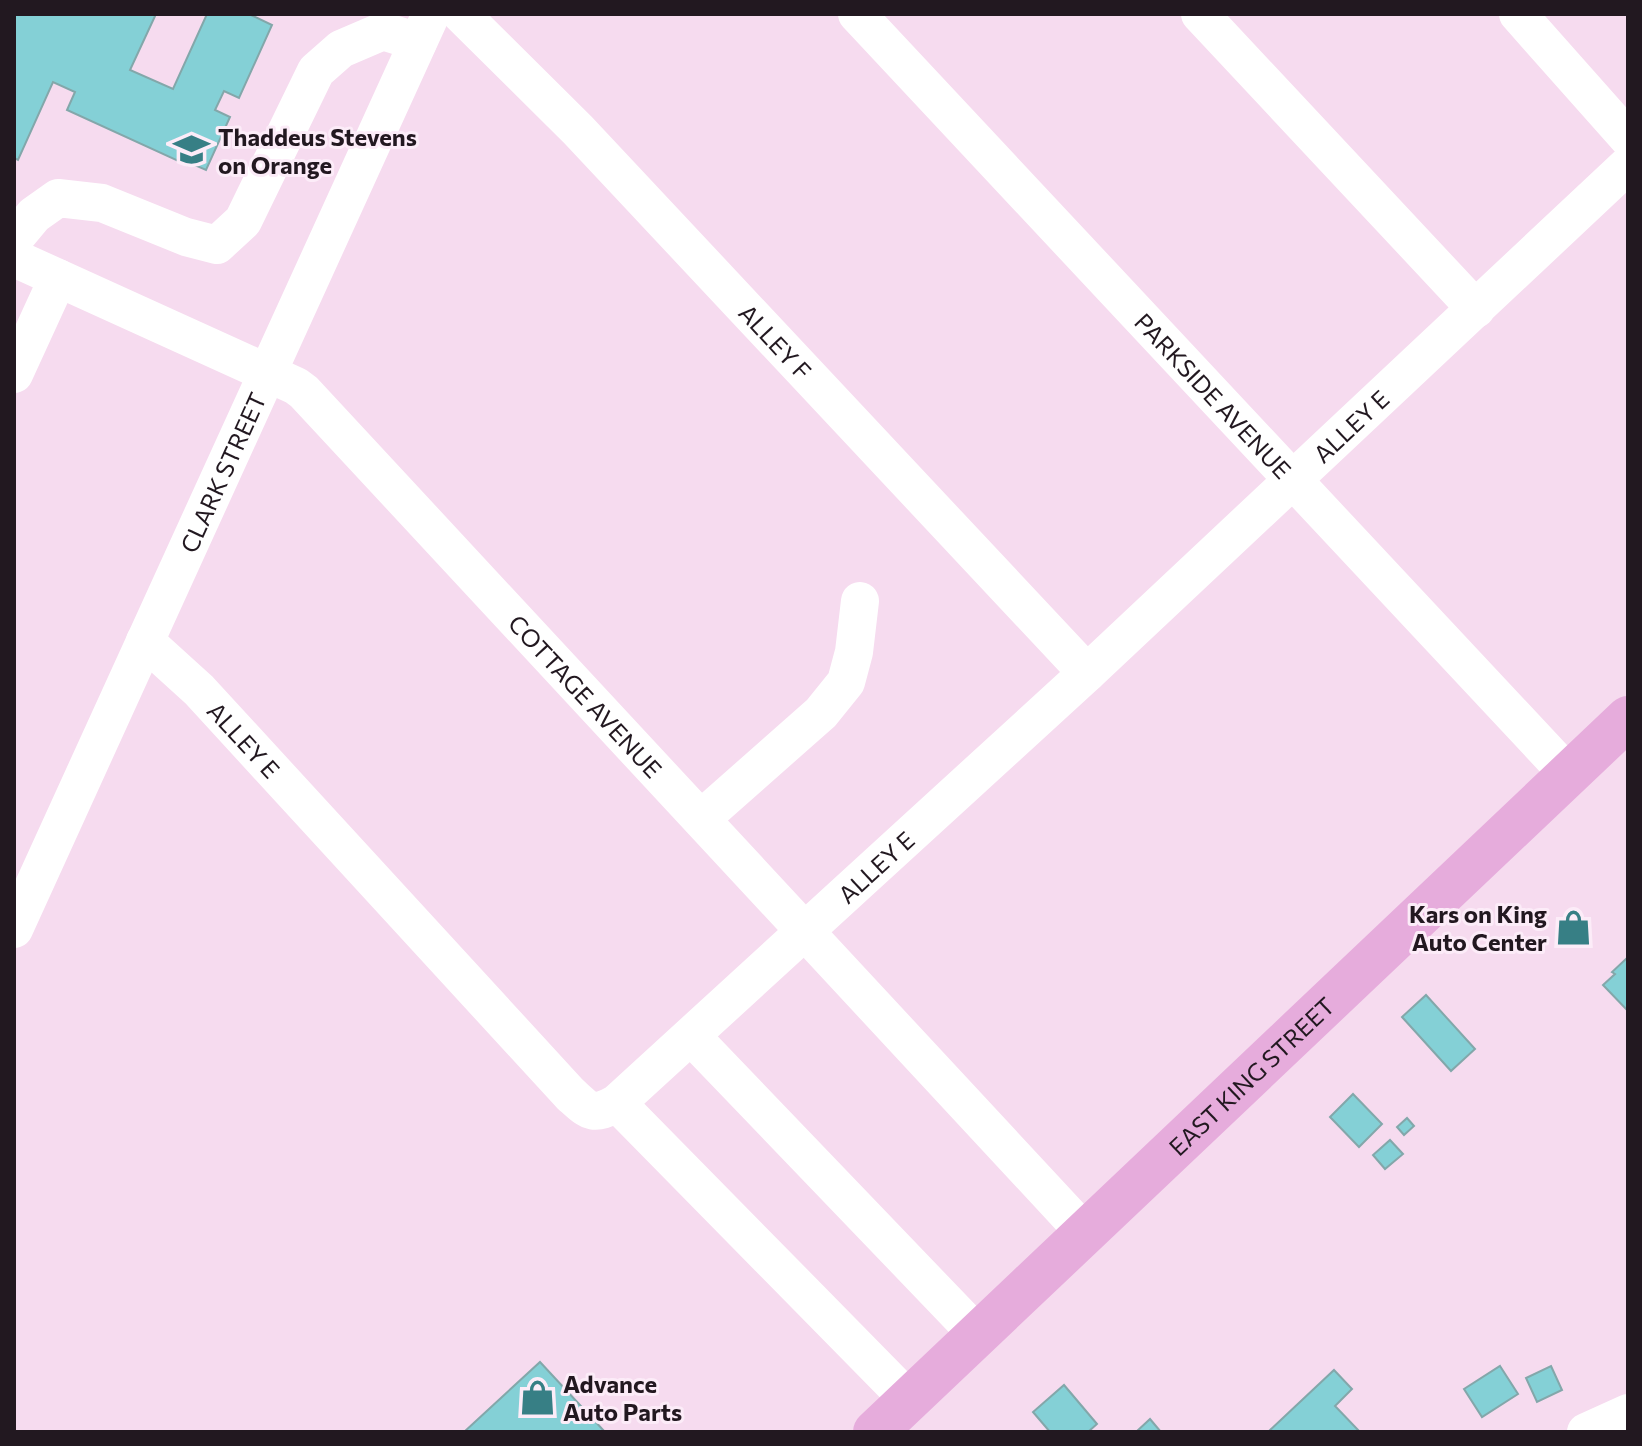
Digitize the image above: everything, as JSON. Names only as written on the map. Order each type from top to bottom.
[{"type":"main road","name":"EAST KING STREET","points":[[875,1432],[1628,718]]},
{"type":"street","name":"ALLEY F","points":[[461,14],[578,130],[1087,673]]},
{"type":"street","name":"PARKSIDE AVENUE","points":[[857,14],[1569,775]]},
{"type":"street","points":[[1200,14],[1476,309]]},
{"type":"street","points":[[1518,14],[1628,138]]},
{"type":"street","points":[[14,239],[34,215],[58,198],[102,203],[186,237],[217,245],[243,221],[316,71],[341,49],[383,31],[425,28]]},
{"type":"street","name":"CLARK STREET","points":[[14,929],[425,28]]},
{"type":"street","name":"ALLEY E","points":[[145,641],[199,690],[570,1094],[589,1111],[601,1112],[617,1103],[1087,673],[1628,165]]},
{"type":"street","name":"COTTAGE AVENUE","points":[[14,258],[304,392],[1086,1234]]},
{"type":"street","points":[[14,374],[58,278]]},
{"type":"street","points":[[701,819],[821,713],[846,682],[854,652],[860,601]]},
{"type":"street","points":[[691,1036],[978,1335]]},
{"type":"street","points":[[617,1103],[909,1400]]},
{"type":"street","points":[[1586,1432],[1628,1413]]},
{"type":"building","name":"Thaddeus Stevens on Orange","points":[[14,14],[156,14],[130,70],[173,89],[207,14],[249,14],[272,25],[239,98],[224,91],[215,110],[230,117],[206,170],[188,162],[187,165],[67,110],[75,92],[53,82],[18,160],[14,158]]},
{"type":"building","points":[[1628,957],[1628,1011],[1603,985]]},
{"type":"building","points":[[1426,995],[1475,1049],[1451,1071],[1402,1017]]},
{"type":"building","points":[[1353,1094],[1382,1124],[1359,1147],[1330,1117]]},
{"type":"building","points":[[1407,1118],[1414,1126],[1404,1135],[1397,1127]]},
{"type":"building","points":[[1390,1140],[1403,1154],[1385,1169],[1373,1155]]},
{"type":"building","name":"Advance Auto Parts","points":[[540,1362],[605,1432],[464,1432]]},
{"type":"building","points":[[1500,1366],[1518,1394],[1482,1417],[1464,1389]]},
{"type":"building","points":[[1551,1366],[1562,1390],[1537,1402],[1526,1378]]},
{"type":"building","points":[[1334,1370],[1352,1389],[1335,1406],[1360,1432],[1268,1432]]},
{"type":"building","points":[[1064,1385],[1097,1424],[1088,1432],[1050,1432],[1033,1412]]},
{"type":"building","points":[[1150,1419],[1161,1432],[1136,1432]]},
{"type":"place","name":"Thaddeus Stevens on Orange","points":[[192,150]]},
{"type":"place","name":"Kars on King Auto Center","points":[[1573,927]]},
{"type":"place","name":"Advance Auto Parts","points":[[537,1397]]}]
